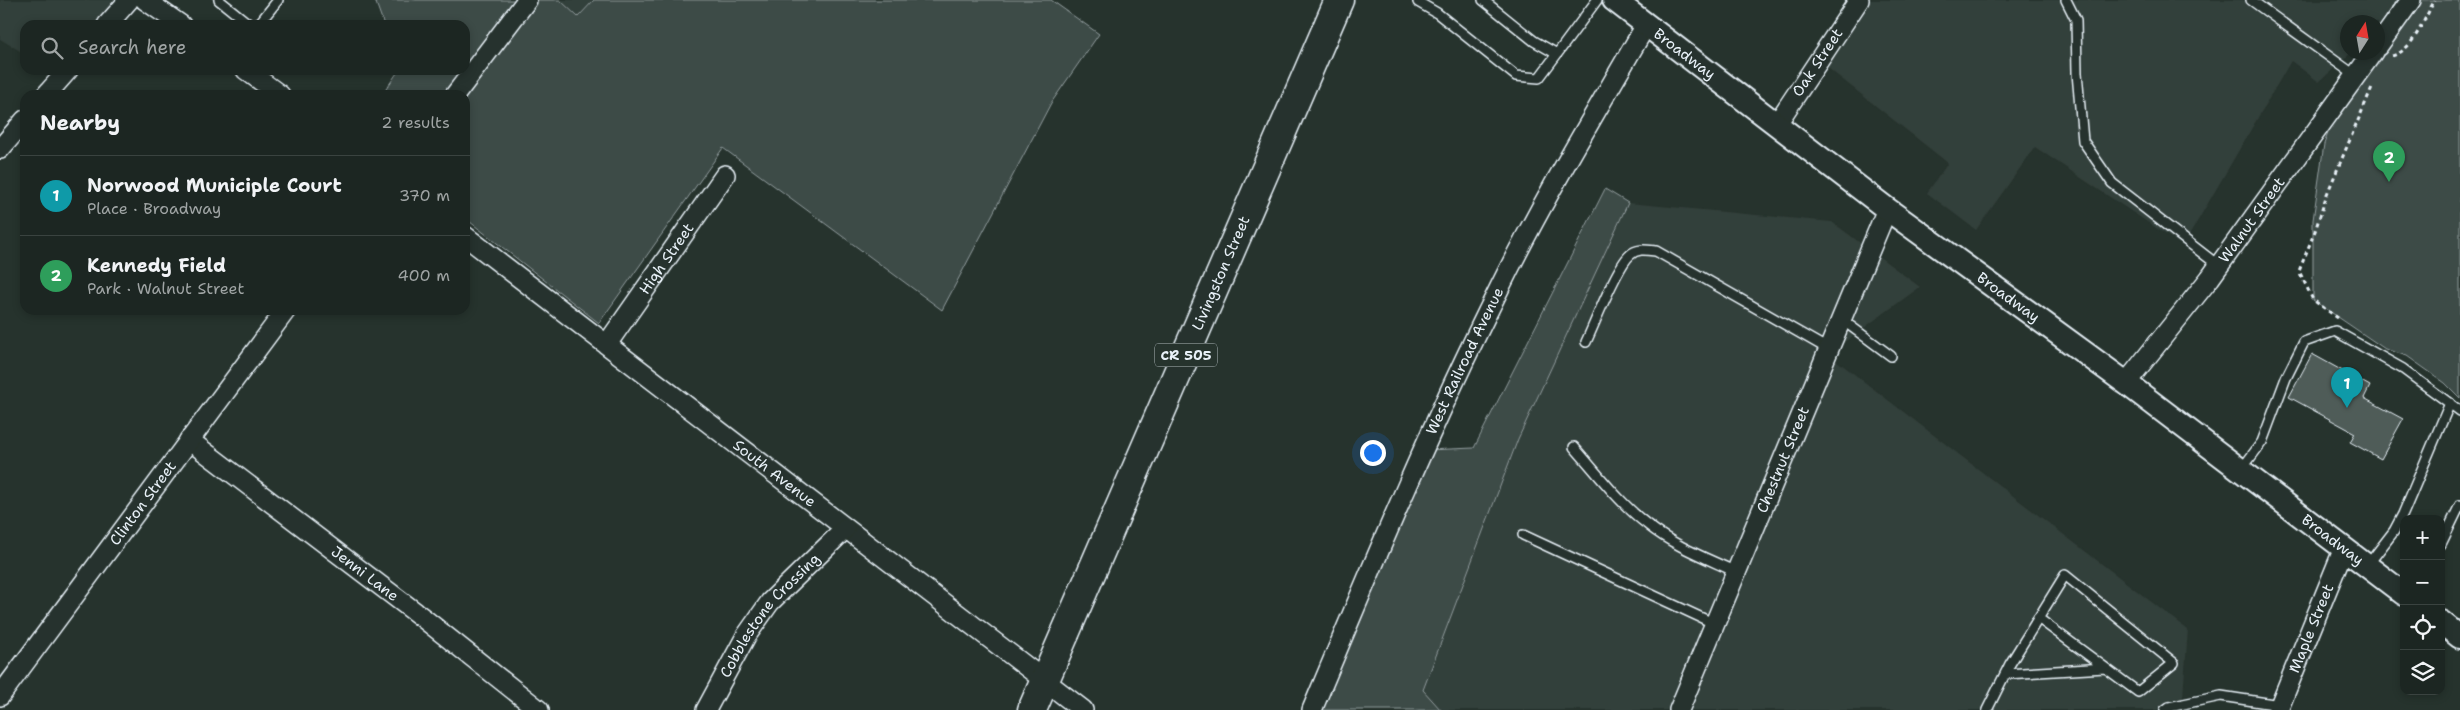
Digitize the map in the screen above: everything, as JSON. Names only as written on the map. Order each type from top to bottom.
[{"type":"main road","name":"Livingston Street","points":[[1032,710],[1339,0]]},
{"type":"street","points":[[111,20],[129,0]]},
{"type":"street","points":[[145,0],[174,20]]},
{"type":"street","points":[[459,90],[527,0]]},
{"type":"street","name":"Broadway","points":[[1614,0],[1776,125],[2126,383],[2400,591]]},
{"type":"street","name":"Oak Street","points":[[1776,125],[1859,0]]},
{"type":"street","name":"Walnut Street","points":[[2385,42],[2411,0]]},
{"type":"street","name":"West Railroad Avenue","points":[[1312,710],[1454,381],[1499,288],[1547,197],[1646,25]]},
{"type":"street","name":"Walnut Street","points":[[2126,383],[2219,266],[2356,76],[2371,60]]},
{"type":"street","points":[[50,90],[64,75]]},
{"type":"street","points":[[256,75],[271,83]]},
{"type":"street","points":[[0,149],[20,126]]},
{"type":"street","name":"High Street","points":[[607,344],[725,175]]},
{"type":"street","name":"Chestnut Street","points":[[1679,710],[1887,208]]},
{"type":"street","name":"South Avenue","points":[[470,240],[845,529],[1084,710]]},
{"type":"street","name":"Clinton Street","points":[[0,696],[282,315]]},
{"type":"street","name":"Jenni Lane","points":[[189,440],[539,710]]},
{"type":"street","name":"Cobblestone Crossing","points":[[706,710],[746,636],[770,602],[796,574],[845,529]]},
{"type":"street","name":"Maple Street","points":[[2279,707],[2344,548]]},
{"type":"street","points":[[2445,625],[2460,636]]},
{"type":"street","points":[[0,705],[6,710]]},
{"type":"lane","points":[[220,0],[244,20]]},
{"type":"lane","points":[[262,20],[278,0]]},
{"type":"lane","points":[[1483,0],[1534,41],[1557,54]]},
{"type":"lane","points":[[1418,2],[1437,13],[1516,76],[1539,78],[1597,0]]},
{"type":"lane","points":[[2066,0],[2076,20],[2077,73],[2083,141],[2112,183],[2219,266]]},
{"type":"lane","points":[[2251,0],[2356,76]]},
{"type":"lane","points":[[1586,342],[1621,266],[1630,254],[1643,249],[1656,251],[1828,349]]},
{"type":"lane","points":[[1841,319],[1891,356]]},
{"type":"lane","points":[[2241,470],[2262,442],[2286,378],[2304,342],[2335,331],[2404,369],[2460,411]]},
{"type":"lane","points":[[2368,566],[2394,531],[2403,514],[2450,403]]},
{"type":"lane","points":[[1574,447],[1625,505],[1648,525],[1672,542],[1736,572]]},
{"type":"lane","points":[[2445,536],[2460,505]]},
{"type":"lane","points":[[1523,535],[1715,624]]},
{"type":"lane","points":[[1987,710],[2005,674],[2038,618],[2065,575],[2174,663],[2138,692],[2038,618]]},
{"type":"lane","points":[[2005,674],[2105,668]]},
{"type":"lane","points":[[2165,710],[2169,707],[2221,696],[2279,707]]},
{"type":"path","points":[[2385,53],[2400,54],[2413,39],[2435,0]]},
{"type":"path","points":[[2341,320],[2312,300],[2299,271],[2315,232],[2327,194],[2377,76]]},
{"type":"shaded area","points":[[0,0],[129,0],[111,20],[20,20],[20,51],[0,39]]},
{"type":"shaded area","points":[[375,0],[560,0],[578,17],[594,0],[1051,0],[1099,34],[1051,103],[942,310],[723,148],[599,323],[470,222],[470,90],[385,90],[396,75],[470,75],[470,20],[382,20]]},
{"type":"shaded area","points":[[560,0],[594,0],[578,17]]},
{"type":"shaded area","points":[[1858,0],[2397,0],[2385,17],[2385,15],[2340,15],[2340,60],[2343,60],[2319,82],[2291,61],[2183,246],[2035,147],[1976,230],[1927,193],[1948,163],[1819,61]]},
{"type":"shaded area","points":[[2397,0],[2460,0],[2460,398],[2445,383],[2407,356],[2385,349],[2313,300],[2313,220],[2324,144],[2350,74],[2368,60],[2385,60],[2385,18]]},
{"type":"shaded area","points":[[1605,189],[1628,203],[1518,439],[1423,690],[1441,710],[1315,710],[1427,450],[1474,448]]},
{"type":"shaded area","points":[[1628,203],[1832,222],[1920,287],[1828,354],[2188,630],[2182,710],[1441,710],[1423,691],[1518,439]]},
{"type":"building","points":[[2312,354],[2370,386],[2364,398],[2403,419],[2381,459],[2350,442],[2355,433],[2289,397]]},
{"type":"place","name":"Kennedy Field","points":[[2389,182]]},
{"type":"place","name":"Norwood Municiple Court","points":[[2347,408]]}]
